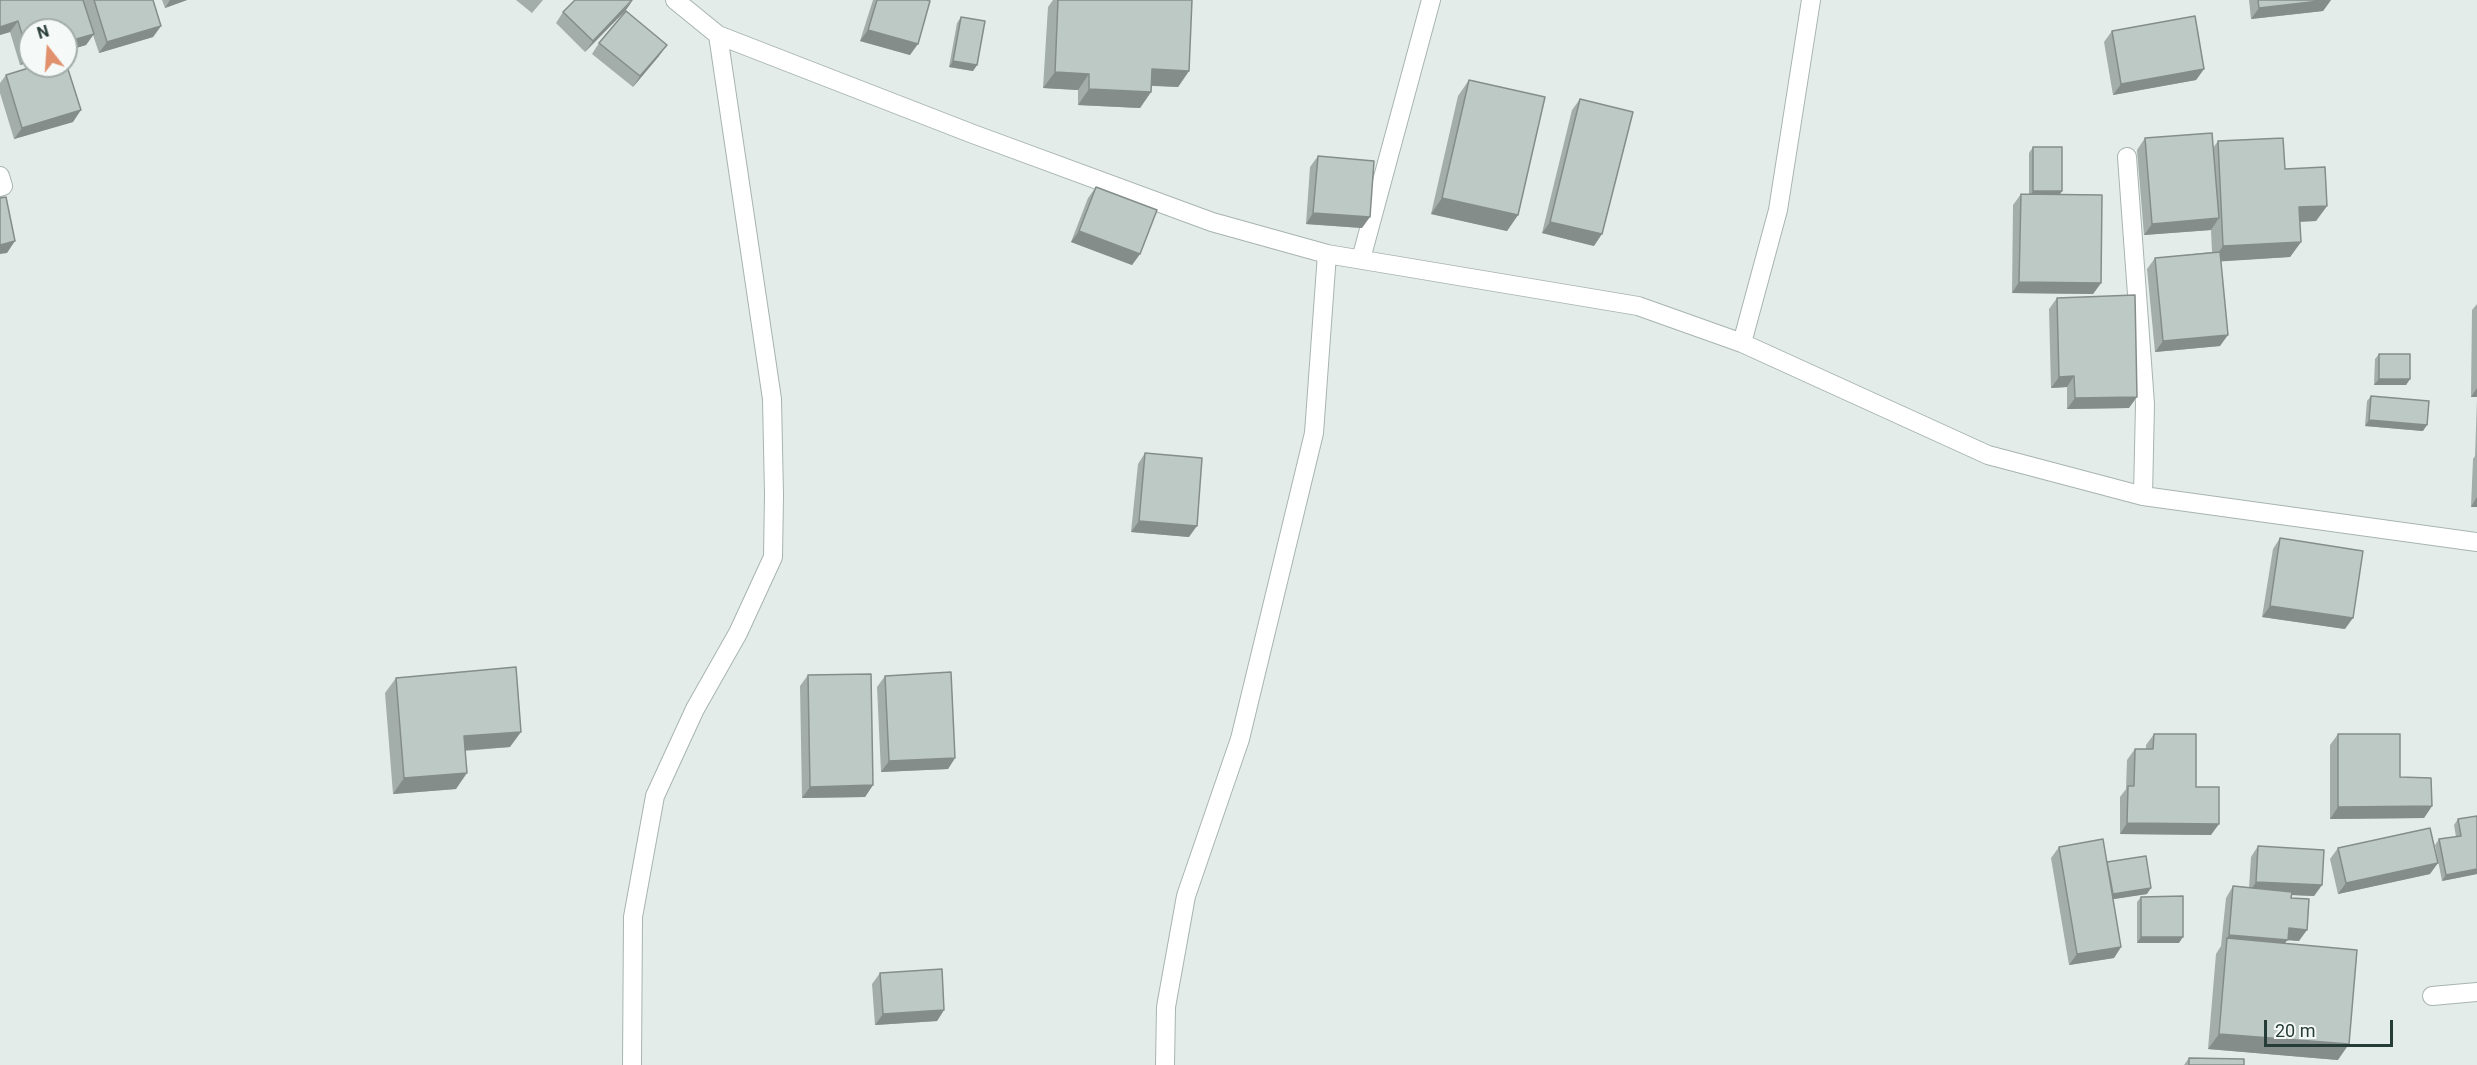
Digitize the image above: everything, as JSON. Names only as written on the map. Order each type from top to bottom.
[{"type":"street","points":[[675,0],[718,34],[973,134],[1201,218],[1327,254],[1638,306],[1742,343],[1988,455],[2143,496],[2477,542]]},
{"type":"street","points":[[1361,259],[1431,0]]},
{"type":"street","points":[[1742,343],[1778,210],[1811,0]]},
{"type":"street","points":[[632,1065],[633,917],[655,796],[695,709],[738,633],[773,557],[772,399],[718,34]]},
{"type":"street","points":[[2127,157],[2145,405],[2143,496]]},
{"type":"street","points":[[0,176],[3,186],[0,187]]},
{"type":"street","points":[[1165,1065],[1166,1007],[1186,896],[1240,739],[1314,433],[1327,254]]},
{"type":"street","points":[[2432,996],[2477,992]]},
{"type":"building","points":[[0,0],[83,0],[94,34],[78,39],[78,18],[18,18],[18,21],[0,27]]},
{"type":"building","points":[[94,0],[153,0],[161,26],[107,42]]},
{"type":"building","points":[[575,0],[632,0],[593,41],[563,12]]},
{"type":"building","points":[[877,0],[930,1],[918,44],[868,30]]},
{"type":"building","points":[[1058,0],[1192,0],[1189,71],[1152,69],[1151,92],[1089,89],[1089,74],[1055,72]]},
{"type":"building","points":[[2258,0],[2328,0],[2259,8]]},
{"type":"building","points":[[626,11],[667,45],[640,76],[599,43]]},
{"type":"building","points":[[2195,16],[2204,69],[2121,84],[2112,31]]},
{"type":"building","points":[[961,17],[985,21],[977,65],[953,61]]},
{"type":"building","points":[[18,71],[18,78],[71,78],[81,110],[22,128],[6,75]]},
{"type":"building","points":[[1469,80],[1545,97],[1518,215],[1442,198]]},
{"type":"building","points":[[1580,99],[1633,112],[1602,234],[1550,222]]},
{"type":"building","points":[[2212,133],[2219,218],[2152,224],[2145,138]]},
{"type":"building","points":[[2283,138],[2285,169],[2325,167],[2327,206],[2299,207],[2301,242],[2223,246],[2218,141]]},
{"type":"building","points":[[2033,147],[2062,147],[2062,191],[2033,191]]},
{"type":"building","points":[[1318,156],[1374,161],[1370,217],[1313,213]]},
{"type":"building","points":[[1096,187],[1157,210],[1140,254],[1079,231]]},
{"type":"building","points":[[2021,194],[2102,195],[2101,283],[2019,282]]},
{"type":"building","points":[[6,197],[15,241],[0,245],[0,198]]},
{"type":"building","points":[[2220,252],[2228,335],[2163,341],[2155,258]]},
{"type":"building","points":[[2135,295],[2137,397],[2075,398],[2074,376],[2059,377],[2057,298]]},
{"type":"building","points":[[2379,354],[2410,354],[2410,379],[2379,379]]},
{"type":"building","points":[[2371,396],[2429,401],[2427,425],[2369,420]]},
{"type":"building","points":[[1145,453],[1202,458],[1197,526],[1139,521]]},
{"type":"building","points":[[2280,538],[2363,551],[2353,618],[2270,606]]},
{"type":"building","points":[[516,667],[521,732],[464,736],[467,773],[404,778],[396,678]]},
{"type":"building","points":[[951,672],[955,758],[889,761],[885,676]]},
{"type":"building","points":[[871,674],[873,785],[810,787],[808,675]]},
{"type":"building","points":[[2154,734],[2196,734],[2196,787],[2219,787],[2219,824],[2127,823],[2128,786],[2134,786],[2135,749],[2153,749]]},
{"type":"building","points":[[2338,734],[2400,734],[2400,777],[2431,778],[2432,806],[2338,807]]},
{"type":"building","points":[[2477,816],[2477,869],[2446,875],[2439,839],[2461,836],[2458,819]]},
{"type":"building","points":[[2430,828],[2438,863],[2346,883],[2338,848]]},
{"type":"building","points":[[2103,839],[2121,947],[2077,954],[2059,847]]},
{"type":"building","points":[[2258,846],[2324,850],[2322,885],[2256,882]]},
{"type":"building","points":[[2146,856],[2151,888],[2113,894],[2107,862]]},
{"type":"building","points":[[2233,886],[2292,892],[2291,898],[2309,899],[2307,930],[2289,928],[2288,940],[2229,935]]},
{"type":"building","points":[[2183,896],[2183,937],[2141,937],[2141,897]]},
{"type":"building","points":[[2227,938],[2357,950],[2349,1044],[2219,1034]]},
{"type":"building","points":[[942,969],[944,1010],[883,1014],[880,973]]},
{"type":"building","points":[[2189,1058],[2244,1059],[2244,1065],[2189,1065]]}]
